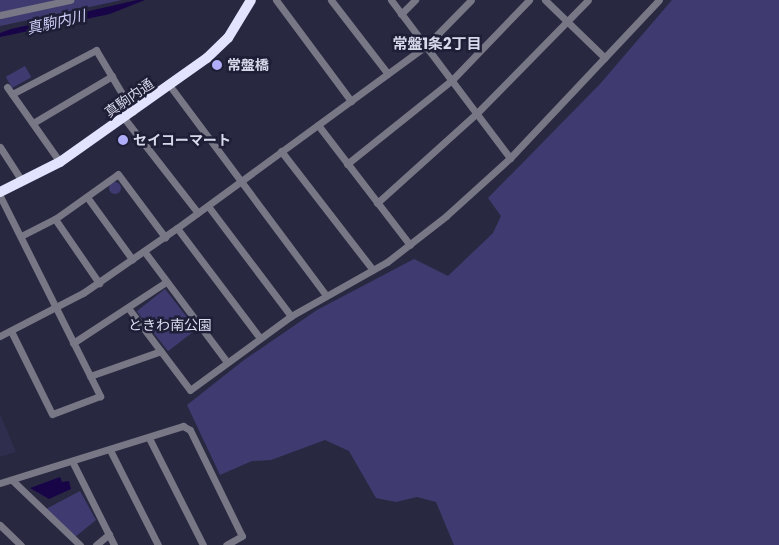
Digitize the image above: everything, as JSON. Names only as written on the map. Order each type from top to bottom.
[{"type":"highway","name":"真駒内通","points":[[0,192],[60,162],[170,86],[228,38],[251,0]]},
{"type":"street","points":[[0,15],[10,15],[70,0]]},
{"type":"street","points":[[276,0],[351,101]]},
{"type":"street","points":[[331,0],[388,74]]},
{"type":"street","points":[[390,0],[510,158]]},
{"type":"street","points":[[401,14],[415,0]]},
{"type":"street","points":[[0,336],[56,308],[99,283],[165,237],[426,46],[471,0]]},
{"type":"street","points":[[347,164],[452,80],[529,0]]},
{"type":"street","points":[[545,0],[605,58]]},
{"type":"street","points":[[377,203],[477,113],[588,0]]},
{"type":"street","points":[[129,309],[190,390],[292,316],[326,294],[372,270],[410,245],[510,158],[659,0]]},
{"type":"street","points":[[12,94],[96,50],[133,112]]},
{"type":"street","points":[[33,123],[112,76]]},
{"type":"street","points":[[170,86],[326,294]]},
{"type":"street","points":[[7,87],[60,162]]},
{"type":"street","points":[[124,118],[198,213]]},
{"type":"street","points":[[318,124],[410,245]]},
{"type":"street","points":[[0,148],[22,181]]},
{"type":"street","points":[[281,151],[372,270]]},
{"type":"street","points":[[21,236],[55,219],[118,174],[165,237]]},
{"type":"street","points":[[0,196],[100,396],[52,414],[11,330]]},
{"type":"street","points":[[87,197],[132,259]]},
{"type":"street","points":[[208,206],[292,316]]},
{"type":"street","points":[[55,219],[99,283]]},
{"type":"street","points":[[177,228],[260,338]]},
{"type":"street","points":[[144,251],[227,362]]},
{"type":"street","points":[[73,343],[129,309],[166,282]]},
{"type":"street","points":[[90,376],[161,351]]},
{"type":"street","points":[[0,483],[183,426],[190,430],[242,536],[226,545]]},
{"type":"street","points":[[149,438],[203,545]]},
{"type":"street","points":[[110,450],[158,545]]},
{"type":"street","points":[[72,461],[114,545]]},
{"type":"street","points":[[12,480],[80,545]]},
{"type":"street","points":[[0,525],[21,545]]},
{"type":"street","points":[[96,545],[109,534]]},
{"type":"shaded area","points":[[0,414],[16,452],[0,457]]},
{"type":"green space","points":[[0,0],[122,0],[0,26]]},
{"type":"green space","points":[[672,0],[779,0],[779,545],[454,545],[436,502],[417,497],[396,502],[376,498],[349,451],[325,440],[271,460],[252,461],[220,475],[187,405],[244,360],[317,310],[414,259],[448,276],[493,233],[501,216],[488,198],[600,84]]},
{"type":"green space","points":[[25,66],[31,77],[12,88],[6,77]]},
{"type":"green space","points":[[117,182],[120,183],[120,193],[113,194],[110,193],[109,186],[110,183]]},
{"type":"green space","name":"ときわ南公園","points":[[165,289],[196,329],[168,351],[137,311]]},
{"type":"green space","points":[[80,491],[96,520],[75,537],[46,509]]},
{"type":"water","name":"真駒内川","points":[[137,0],[145,0],[110,14],[0,37],[0,33],[11,29]]},
{"type":"water","points":[[60,477],[62,482],[69,481],[71,489],[49,499],[30,488]]},
{"type":"place","name":"常盤橋","points":[[217,65]]},
{"type":"place","name":"セイコーマート","points":[[123,140]]},
{"type":"district","name":"常盤1条2丁目","points":[[437,44]]}]
